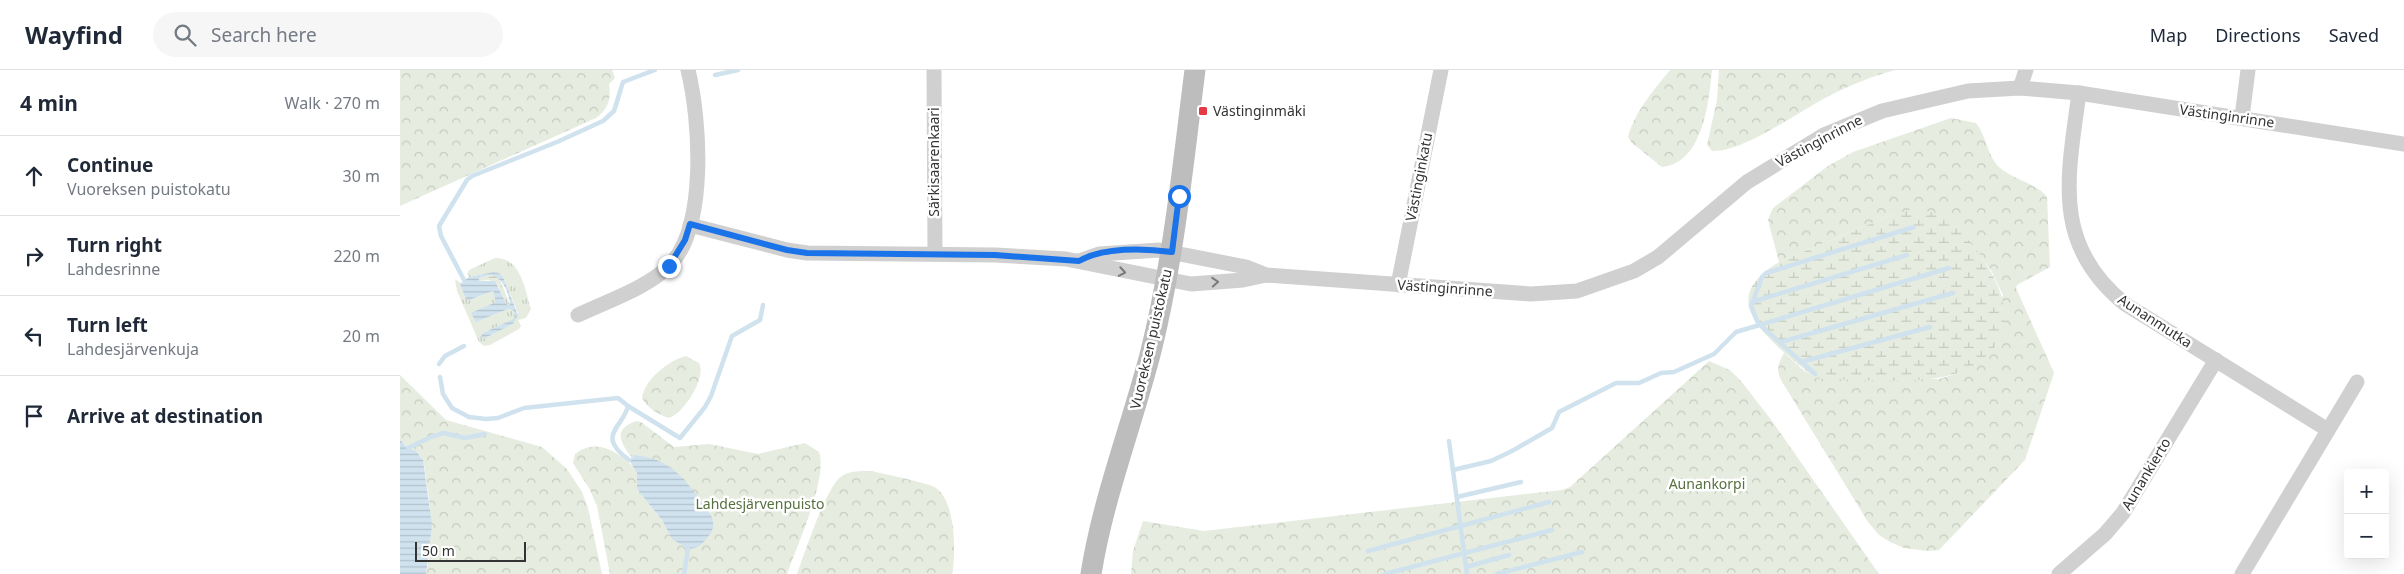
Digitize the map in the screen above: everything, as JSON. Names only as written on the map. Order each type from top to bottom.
[{"type":"main road","name":"Vuoreksen puistokatu","points":[[1090,574],[1099,532],[1151,350],[1172,252],[1195,70]]},
{"type":"street","points":[[578,315],[660,274],[669,266],[680,250],[690,224],[698,159],[698,129],[695,100],[688,70]]},
{"type":"street","name":"Särkisaarenkaari","points":[[934,70],[934,254]]},
{"type":"street","name":"Västinginkatu","points":[[1398,285],[1441,70]]},
{"type":"street","points":[[2020,88],[2026,70]]},
{"type":"street","points":[[2242,117],[2248,70]]},
{"type":"street","name":"Västinginrinne","points":[[1079,261],[1100,268],[1190,284],[1243,280],[1266,275],[1531,294],[1577,291],[1634,271],[1658,257],[1747,182],[1775,163],[1858,119],[1898,106],[1968,91],[2020,88],[2078,93],[2242,117],[2404,144]]},
{"type":"street","name":"Aunanmutka","points":[[2078,93],[2067,181],[2071,220],[2076,238],[2100,280],[2125,304],[2328,430]]},
{"type":"street","points":[[690,224],[787,250],[807,253],[995,255],[1079,261]]},
{"type":"street","name":"Västinginrinne","points":[[1079,261],[1088,256],[1120,251],[1172,252],[1246,267],[1266,275]]},
{"type":"street","name":"Aunankierto","points":[[2059,574],[2105,534],[2123,513],[2216,360]]},
{"type":"street","points":[[2242,574],[2357,382]]},
{"type":"green space","points":[[400,70],[612,70],[615,78],[609,84],[610,95],[608,103],[604,111],[596,118],[400,206]]},
{"type":"green space","points":[[1670,70],[1712,70],[1706,114],[1695,143],[1687,155],[1676,163],[1662,167],[1632,143],[1628,137],[1640,110]]},
{"type":"green space","points":[[1719,70],[1895,70],[1869,78],[1835,93],[1739,146],[1712,151],[1707,145],[1717,100]]},
{"type":"green space","points":[[1951,118],[1976,123],[1983,134],[1992,158],[2000,168],[2038,189],[2047,197],[2050,267],[2017,285],[2016,288],[2054,373],[2025,460],[1939,550],[1927,551],[1904,548],[1890,542],[1879,535],[1868,522],[1781,380],[1778,366],[1784,353],[1803,370],[1820,379],[1939,379],[1959,373],[2003,295],[1991,270],[1972,245],[1894,214],[1779,262],[1768,220],[1773,208],[1828,166],[1853,152]]},
{"type":"green space","points":[[1910,210],[1935,213],[1948,220],[1958,228],[1978,252],[1996,282],[2002,297],[2003,327],[1998,341],[1988,354],[1973,366],[1958,373],[1940,377],[1899,381],[1819,379],[1787,355],[1757,324],[1748,303],[1749,293],[1764,272],[1779,262],[1894,214]]},
{"type":"green space","points":[[495,258],[504,259],[516,269],[524,284],[531,309],[526,318],[518,320],[521,326],[519,329],[490,345],[484,346],[479,342],[457,291],[455,279],[461,283],[468,301],[493,291],[497,301],[476,322],[508,309],[513,310],[515,316],[513,319],[481,334],[483,339],[513,324],[518,313],[503,277],[493,272],[469,277],[467,274],[469,270]]},
{"type":"green space","points":[[489,275],[499,277],[510,305],[507,305],[497,284],[489,280],[479,281],[479,278]]},
{"type":"green space","points":[[686,356],[699,363],[701,369],[700,377],[693,394],[687,402],[675,415],[669,418],[650,408],[642,398],[647,384],[658,372],[679,358]]},
{"type":"green space","name":"Aunankorpi","points":[[1709,361],[1730,370],[1741,381],[1772,421],[1879,574],[1131,574],[1133,551],[1143,521],[1204,531],[1562,490],[1570,487]]},
{"type":"green space","points":[[400,375],[446,420],[542,447],[567,469],[582,492],[588,508],[602,574],[426,574],[431,527],[428,492],[421,457],[400,440]]},
{"type":"green space","name":"Lahdesjärvenpuisto","points":[[636,421],[641,422],[674,447],[709,444],[758,454],[805,443],[819,452],[821,464],[815,495],[787,574],[610,574],[597,506],[589,488],[573,463],[575,454],[583,449],[599,447],[615,452],[636,469],[640,493],[662,520],[672,539],[688,549],[693,549],[710,513],[686,484],[668,468],[646,457],[634,455],[631,457],[622,441],[621,432],[629,424]]},
{"type":"green space","points":[[872,471],[932,486],[943,495],[948,504],[953,528],[954,554],[952,574],[797,574],[816,521],[836,482],[842,476],[849,473]]},
{"type":"water","points":[[493,272],[499,273],[503,277],[518,315],[513,324],[483,339],[481,334],[513,319],[515,316],[513,310],[508,309],[476,322],[471,313],[496,302],[493,291],[467,301],[460,284],[469,277]],"holes":[[[489,275],[502,282],[510,305],[507,305],[495,281],[479,281],[479,278]]]},
{"type":"water","points":[[400,440],[408,448],[416,451],[423,460],[432,525],[426,574],[400,574]]},
{"type":"water","points":[[634,455],[657,460],[667,465],[683,478],[707,509],[712,518],[713,525],[710,534],[699,546],[688,549],[672,539],[662,520],[637,488],[637,473],[629,460]]},
{"type":"waterway","points":[[464,280],[441,236],[439,226],[467,180],[472,176],[557,142],[603,121],[614,111],[623,82],[655,70]]},
{"type":"waterway","points":[[715,75],[738,70]]},
{"type":"waterway","points":[[1815,374],[1758,323],[1751,306],[1762,277],[1766,273],[1914,227]]},
{"type":"waterway","points":[[1752,302],[1907,255]]},
{"type":"waterway","points":[[1453,470],[1491,461],[1512,451],[1552,428],[1559,412],[1616,383],[1639,383],[1661,373],[1674,372],[1714,354],[1736,332],[1949,268]]},
{"type":"waterway","points":[[1781,342],[1953,293]]},
{"type":"waterway","points":[[628,406],[680,438],[705,407],[711,396],[732,336],[760,320],[763,305]]},
{"type":"waterway","points":[[1801,362],[1930,327]]},
{"type":"waterway","points":[[439,364],[445,356],[464,346]]},
{"type":"waterway","points":[[440,377],[443,394],[452,408],[469,417],[498,418],[524,408],[618,398],[628,406],[612,438],[619,451],[629,460]]},
{"type":"waterway","points":[[408,448],[444,433],[465,438],[485,434]]},
{"type":"waterway","points":[[1449,441],[1467,574]]},
{"type":"waterway","points":[[1457,497],[1521,482]]},
{"type":"waterway","points":[[1368,551],[1549,502]]},
{"type":"waterway","points":[[1385,574],[1552,530]]},
{"type":"waterway","points":[[684,574],[688,549]]},
{"type":"waterway","points":[[1497,574],[1582,552]]},
{"type":"waterway","points":[[1466,567],[1509,555]]},
{"type":"place","name":"Västinginmäki","points":[[1203,111]]},
{"type":"route","points":[[669,266],[685,240],[690,224],[787,250],[807,253],[995,255],[1079,261],[1088,256],[1120,251],[1159,250],[1172,252],[1179,196]]}]
